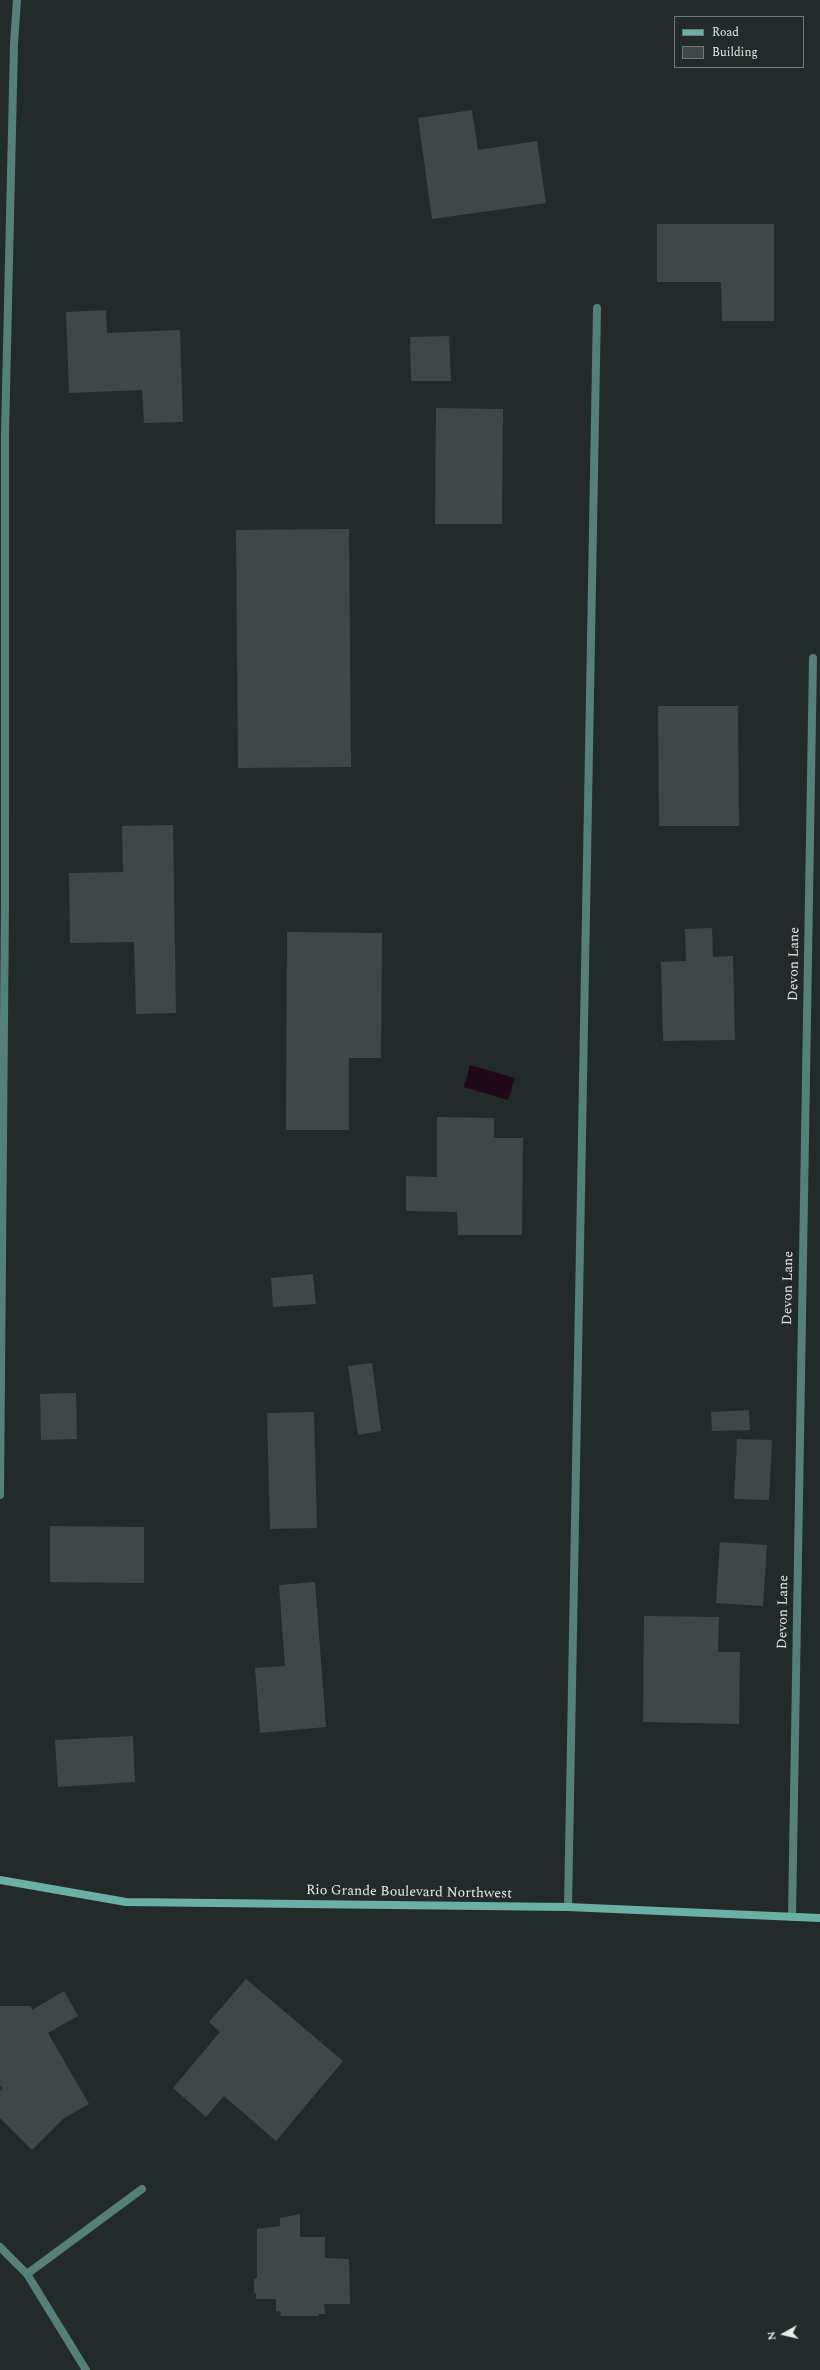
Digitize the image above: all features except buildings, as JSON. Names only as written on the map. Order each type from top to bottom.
[{"type":"street","points":[[0,1495],[5,911],[5,434],[14,44],[17,0]]},
{"type":"street","points":[[568,1907],[596,308]]},
{"type":"street","name":"Devon Lane","points":[[792,1917],[813,658]]},
{"type":"street","name":"Rio Grande Boulevard Northwest","points":[[0,1880],[126,1902],[568,1907],[820,1918]]},
{"type":"street","points":[[27,2274],[142,2188]]},
{"type":"street","points":[[0,2247],[27,2274],[86,2370]]},
{"type":"shaded area","points":[[470,1065],[515,1078],[508,1100],[464,1087]]}]
